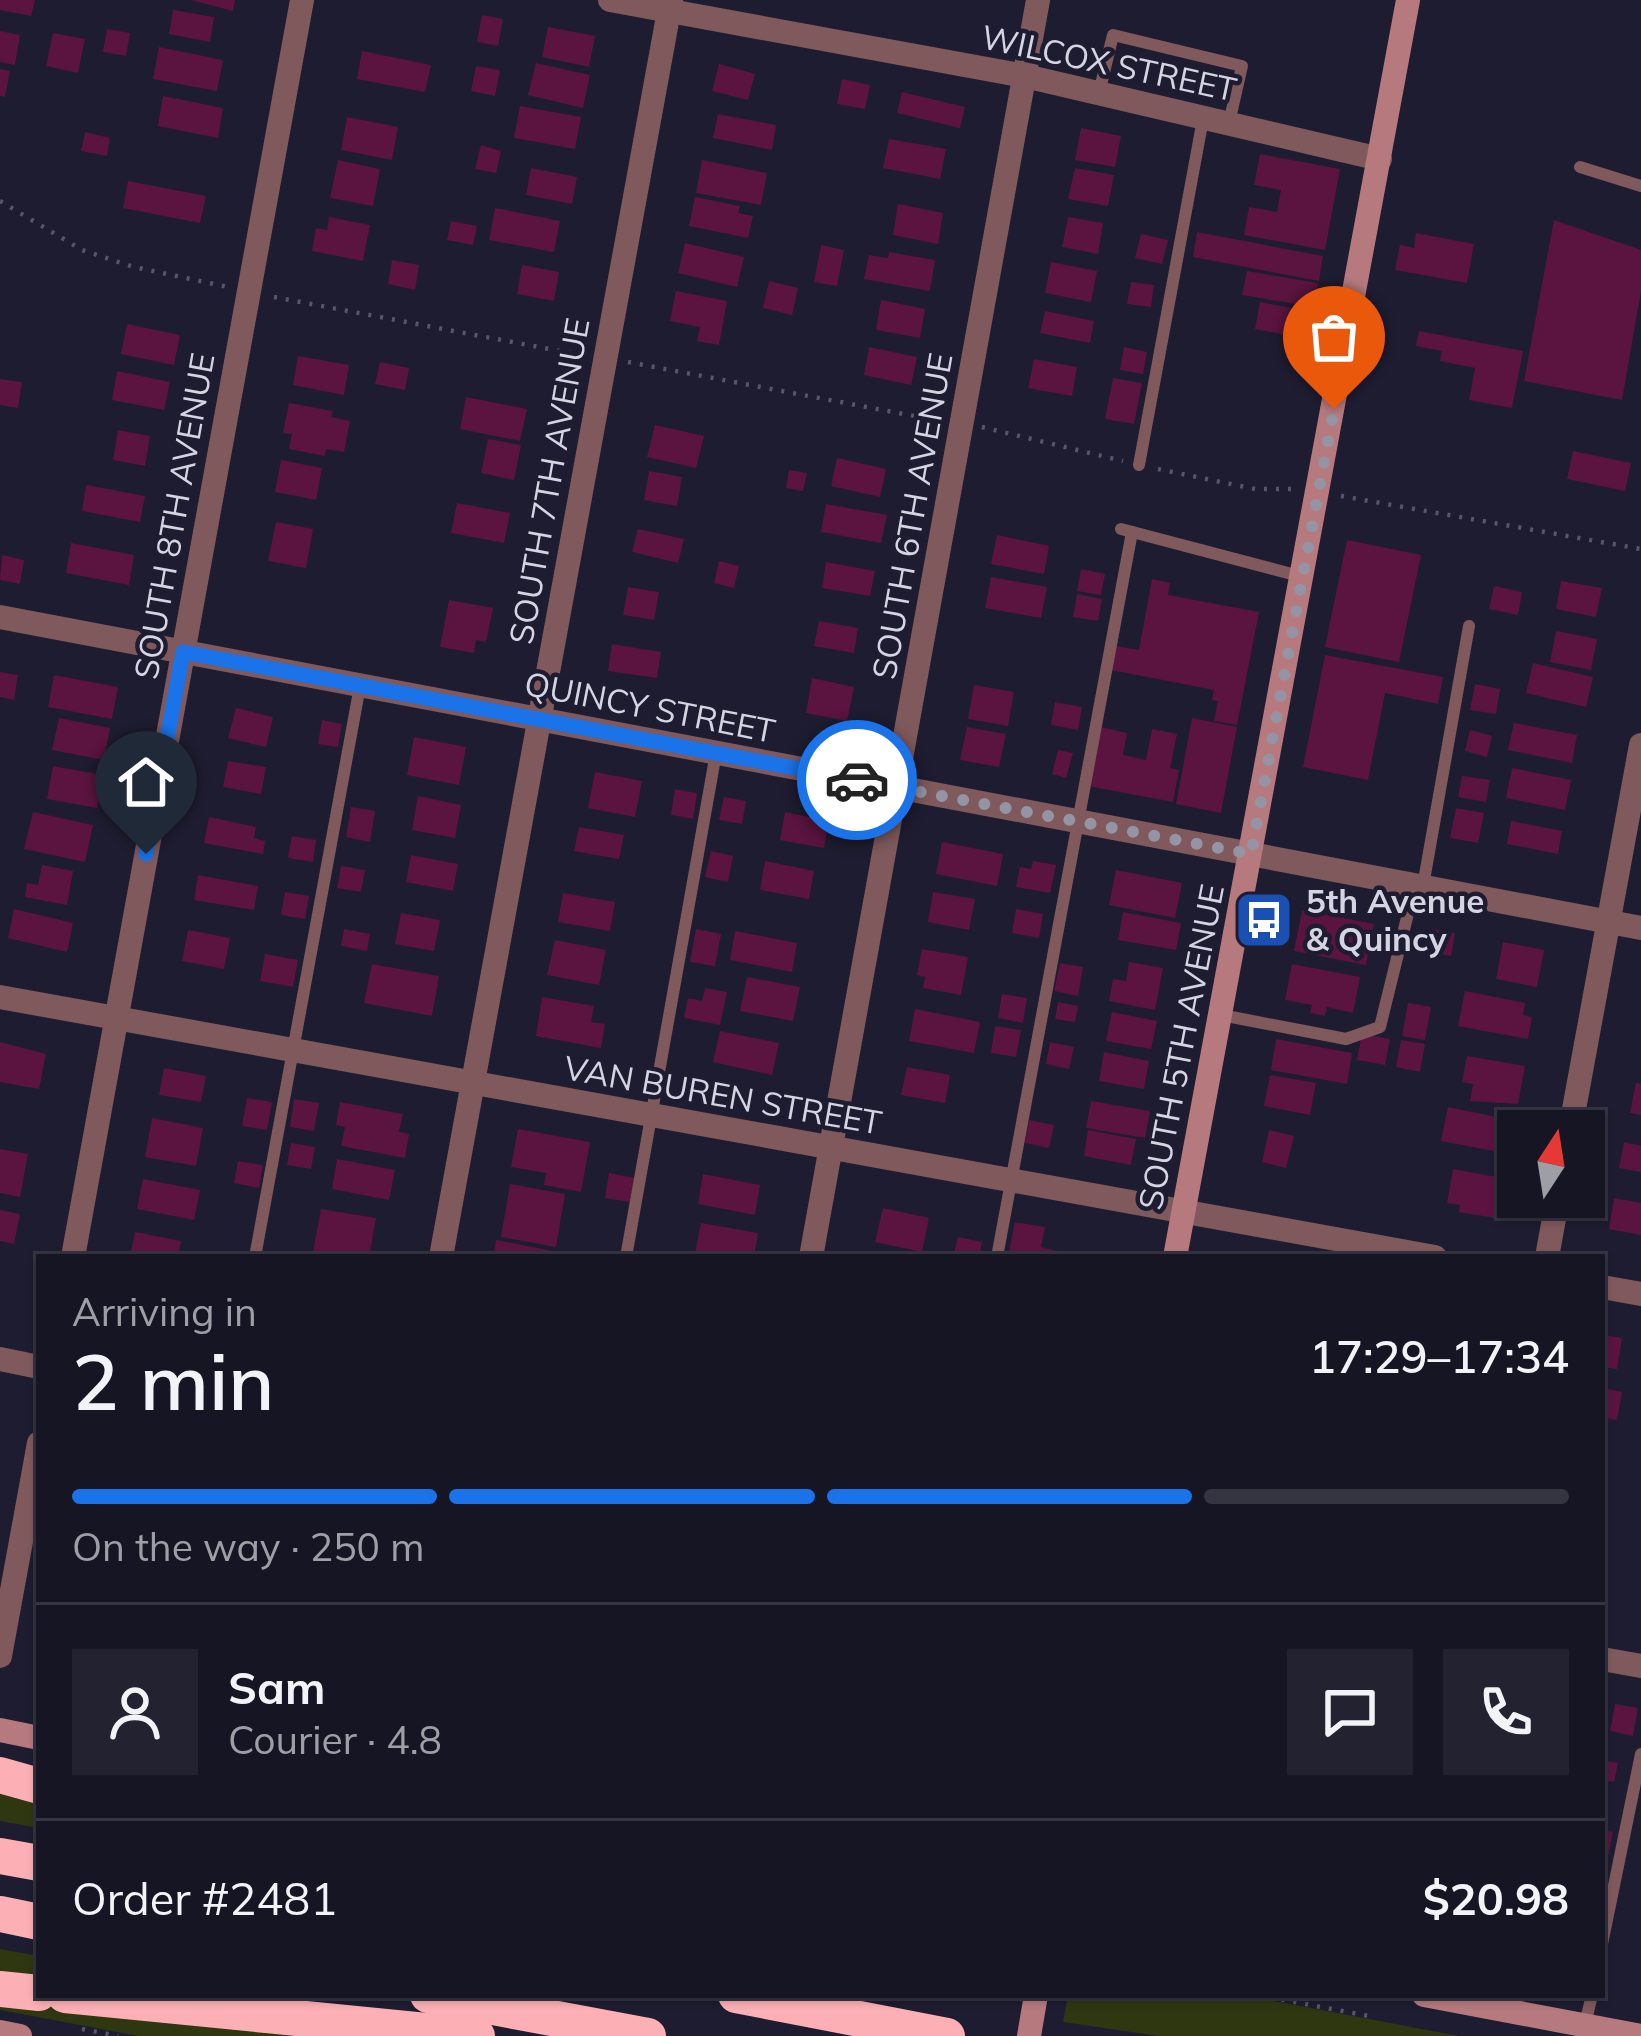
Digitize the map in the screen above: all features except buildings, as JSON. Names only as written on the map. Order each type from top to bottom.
[{"type":"highway","points":[[0,1775],[36,1785]]},
{"type":"highway","points":[[0,1856],[36,1862]]},
{"type":"highway","points":[[0,1914],[36,1921]]},
{"type":"highway","points":[[0,1989],[36,1993]]},
{"type":"highway","points":[[95,1998],[477,2036]]},
{"type":"highway","points":[[444,1998],[648,2036]]},
{"type":"highway","points":[[751,1998],[947,2036]]},
{"type":"highway","points":[[536,2036],[602,2027]]},
{"type":"street","name":"SOUTH 8TH AVENUE","points":[[74,1254],[302,0]]},
{"type":"street","name":"WILCOX STREET","points":[[610,0],[669,6],[1025,76],[1380,159]]},
{"type":"street","name":"SOUTH 6TH AVENUE","points":[[813,1254],[1038,0]]},
{"type":"street","name":"SOUTH 5TH AVENUE","points":[[1176,1254],[1408,0]]},
{"type":"street","name":"SOUTH 7TH AVENUE","points":[[442,1254],[669,6]]},
{"type":"street","name":"QUINCY STREET","points":[[0,617],[1641,928]]},
{"type":"street","points":[[1574,1110],[1641,745]]},
{"type":"street","name":"VAN BUREN STREET","points":[[0,997],[1399,1254]]},
{"type":"street","points":[[1548,1254],[1554,1218]]},
{"type":"street","points":[[1605,1288],[1641,1294]]},
{"type":"street","points":[[0,1359],[36,1365]]},
{"type":"street","points":[[0,1656],[36,1459]]},
{"type":"street","points":[[1605,1660],[1641,1666]]},
{"type":"street","points":[[0,1730],[36,1737]]},
{"type":"street","points":[[1029,2036],[1035,1998]]},
{"type":"street","points":[[1440,1998],[1641,2036]]},
{"type":"street","points":[[0,2032],[20,2036]]},
{"type":"lane","points":[[1099,93],[1113,35],[1242,67],[1229,123]]},
{"type":"lane","points":[[1139,465],[1203,117]]},
{"type":"lane","points":[[1580,167],[1641,186]]},
{"type":"lane","points":[[998,1254],[1078,822],[1126,531],[1303,577]]},
{"type":"lane","points":[[1221,1016],[1346,1039],[1380,1027],[1419,886],[1469,626]]},
{"type":"lane","points":[[256,1254],[360,686]]},
{"type":"lane","points":[[627,1254],[716,753]]},
{"type":"lane","points":[[1605,1929],[1641,1754]]},
{"type":"lane","points":[[1585,2025],[1591,1998]]},
{"type":"path","points":[[0,201],[82,250],[134,268],[226,287]]},
{"type":"path","points":[[270,296],[585,356]]},
{"type":"path","points":[[624,361],[942,421]]},
{"type":"path","points":[[1348,496],[1641,549]]},
{"type":"path","points":[[1274,1998],[1374,2017]]},
{"type":"green space","points":[[0,1787],[36,1797],[36,1827],[0,1821]]},
{"type":"green space","points":[[0,1949],[36,1955],[36,1977],[0,1971]]},
{"type":"green space","points":[[1067,1998],[1259,1998],[1459,2036],[1158,2036],[1063,2022]]},
{"type":"green space","points":[[0,1999],[348,2036],[138,2036],[0,2010]]},
{"type":"way so far","points":[[857,780],[1251,854],[1334,409]]},
{"type":"place","name":"5th Avenue & Quincy","points":[[1264,920]]},
{"type":"route","points":[[146,854],[183,652],[857,780]]}]
